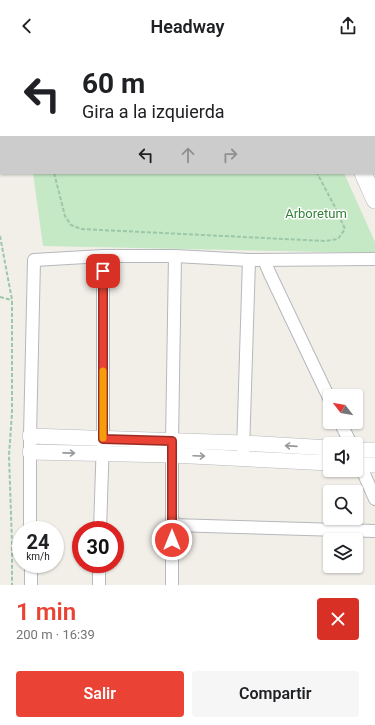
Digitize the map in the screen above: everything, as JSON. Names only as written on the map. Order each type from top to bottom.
[{"type":"main road","points":[[363,174],[375,200]]},
{"type":"street","points":[[100,521],[103,454],[103,256]]},
{"type":"street","points":[[30,521],[30,436],[34,260],[103,256],[175,256],[248,260],[375,259]]},
{"type":"street","points":[[172,585],[172,448],[175,256]]},
{"type":"street","points":[[244,458],[243,443],[248,260]]},
{"type":"street","points":[[264,260],[325,389]]},
{"type":"street","points":[[30,436],[103,439],[244,458],[323,463]]},
{"type":"street","points":[[30,452],[103,454],[243,443],[323,448]]},
{"type":"street","points":[[363,450],[375,450]]},
{"type":"street","points":[[363,463],[375,465]]},
{"type":"street","points":[[363,474],[375,499]]},
{"type":"street","points":[[172,525],[375,531]]},
{"type":"street","points":[[30,573],[31,585]]},
{"type":"street","points":[[99,585],[100,573]]},
{"type":"path","points":[[54,174],[64,216],[71,225],[81,229],[325,241],[338,239],[345,229],[318,174]]},
{"type":"path","points":[[0,236],[12,300],[12,413],[9,455],[12,585]]},
{"type":"path","points":[[0,297],[12,300]]},
{"type":"green space","name":"Arboretum","points":[[33,174],[344,174],[375,242],[375,253],[43,246]]},
{"type":"slow traffic","points":[[103,371],[103,438]]},
{"type":"route","points":[[103,271],[103,439],[172,441],[172,540]]}]
